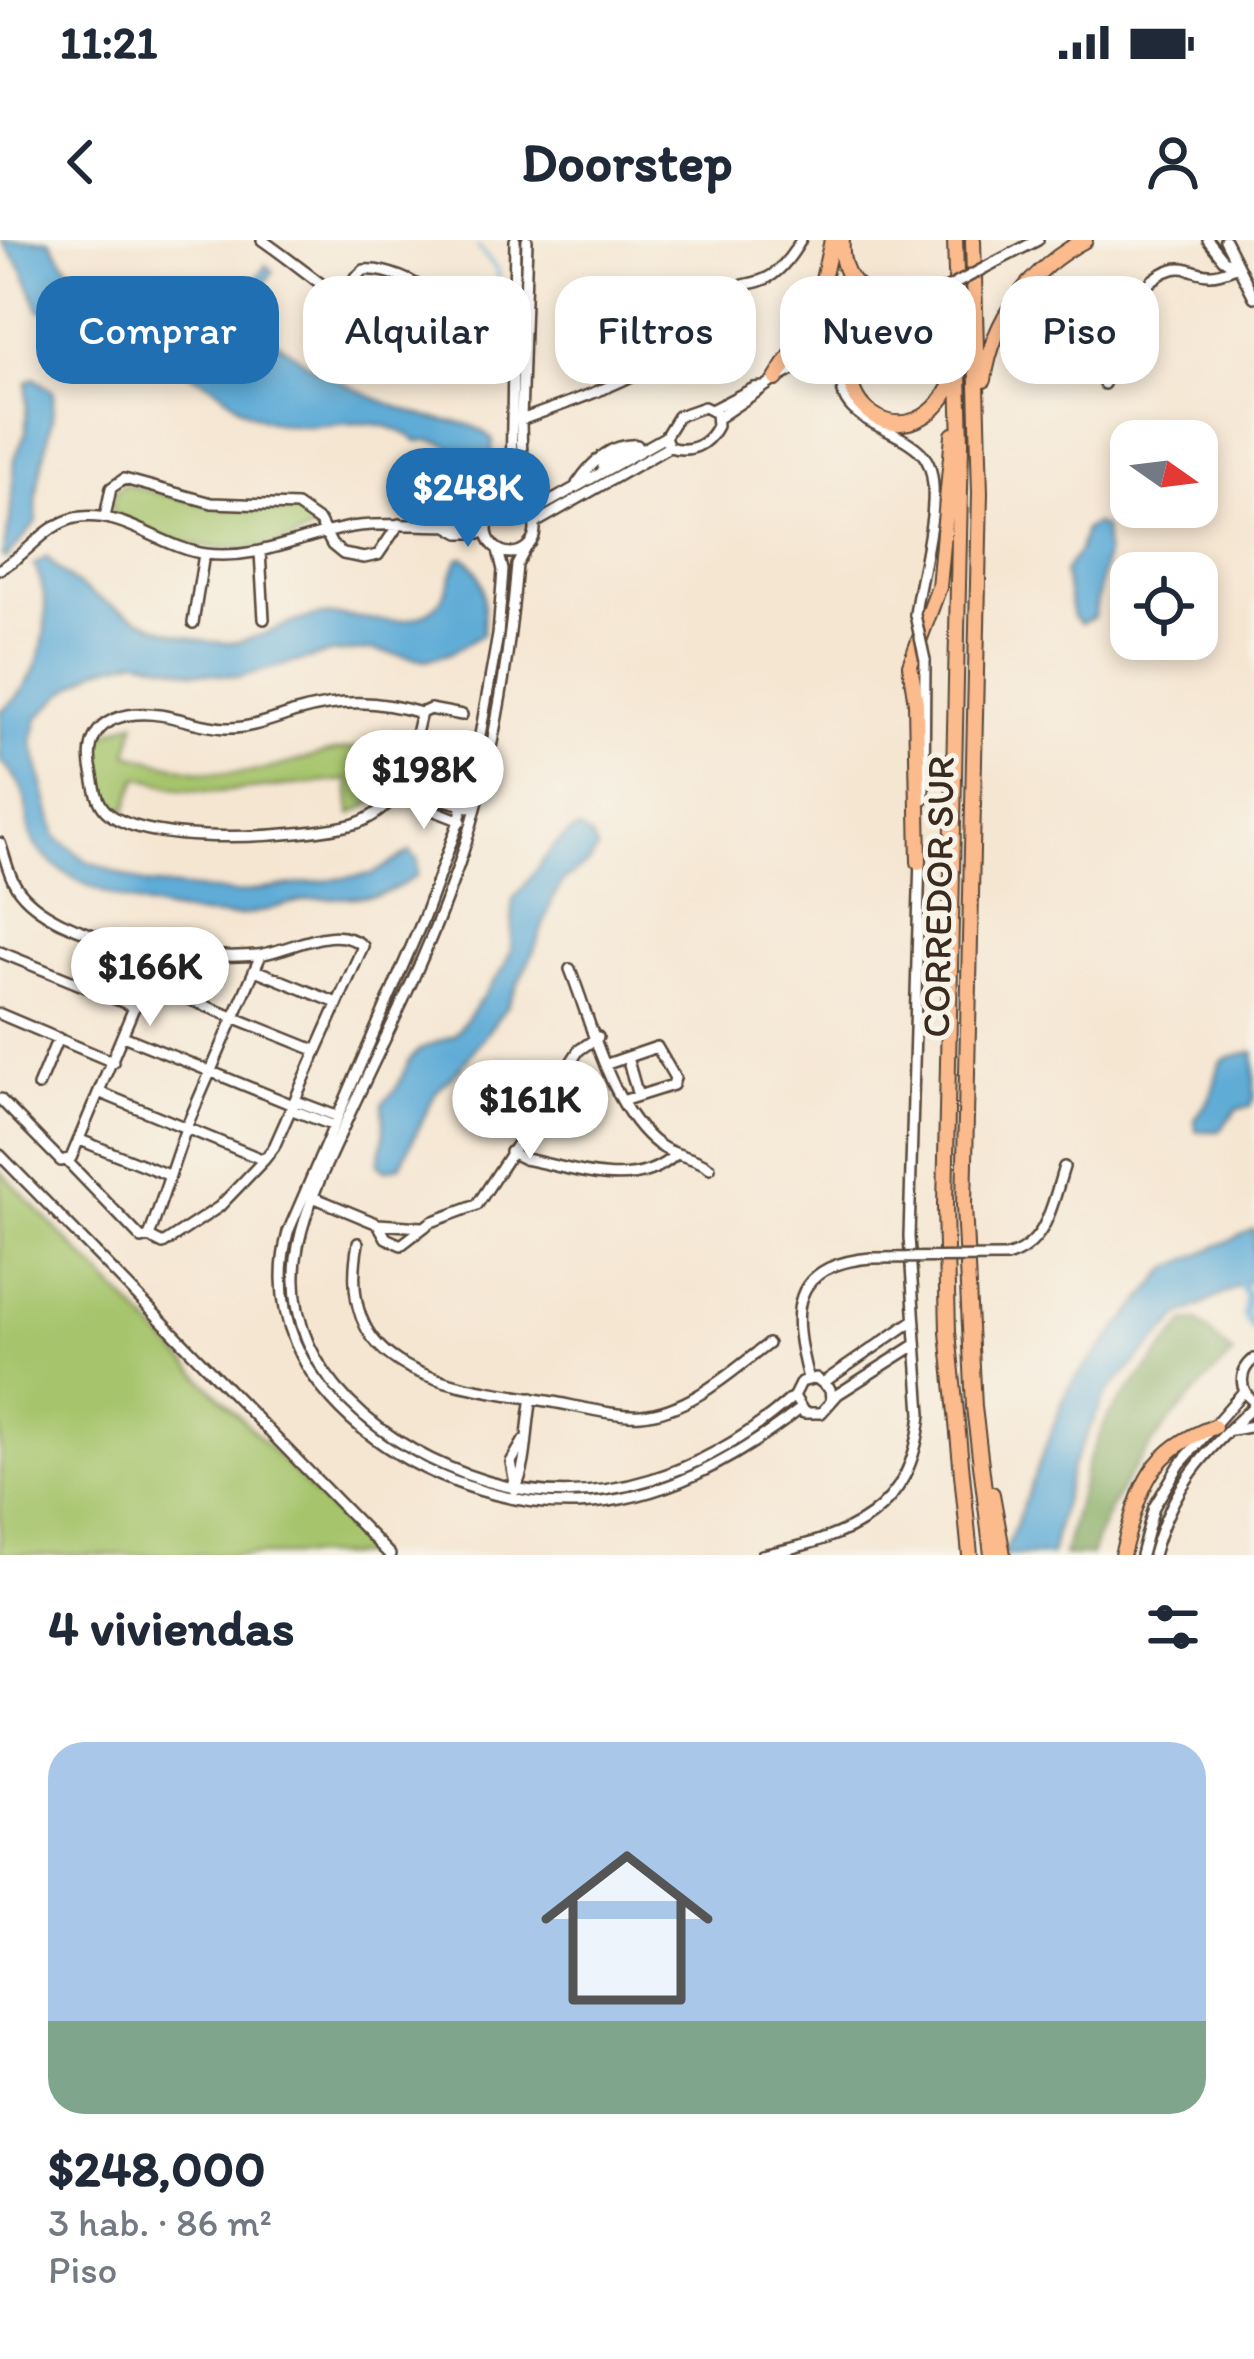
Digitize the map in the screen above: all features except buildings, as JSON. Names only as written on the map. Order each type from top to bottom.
[{"type":"highway","points":[[769,383],[814,319],[832,240]]},
{"type":"highway","points":[[842,240],[849,276]]},
{"type":"highway","name":"CORREDOR SUR","points":[[973,240],[978,433],[964,1206],[974,1407],[995,1536],[992,1555]]},
{"type":"highway","points":[[978,433],[987,360],[1006,314],[1041,269],[1085,240]]},
{"type":"highway","name":"CORREDOR SUR","points":[[954,244],[955,276]]},
{"type":"highway","points":[[850,384],[856,400],[872,416],[899,424],[919,421],[935,410],[950,384]]},
{"type":"highway","points":[[920,862],[916,703],[910,665],[939,587],[959,384]]},
{"type":"highway","name":"CORREDOR SUR","points":[[959,384],[961,496],[945,1206],[948,1332],[969,1548]]},
{"type":"highway","points":[[1122,1555],[1149,1472],[1170,1448],[1220,1429]]},
{"type":"highway","points":[[995,1536],[1004,1555]]},
{"type":"street","points":[[263,240],[314,276]]},
{"type":"street","points":[[515,240],[516,276]]},
{"type":"street","points":[[524,276],[527,240]]},
{"type":"street","points":[[521,420],[593,394],[662,358],[682,340],[707,300],[761,284],[778,272],[801,240]]},
{"type":"street","points":[[971,276],[1038,240]]},
{"type":"street","points":[[1208,240],[1236,267]]},
{"type":"street","points":[[1225,240],[1254,297]]},
{"type":"street","points":[[1159,277],[1183,267],[1211,275],[1236,267]]},
{"type":"street","points":[[360,276],[364,270],[394,276]]},
{"type":"street","points":[[715,414],[780,377]]},
{"type":"street","points":[[0,569],[48,530],[74,519],[105,517],[159,542],[204,554],[260,552],[325,533],[399,524],[446,525],[460,533],[485,526],[502,506],[511,483],[517,384]]},
{"type":"street","points":[[519,384],[533,539],[517,565],[505,684],[476,809],[418,968],[314,1197],[298,1250],[296,1298],[301,1323],[322,1370],[340,1394],[391,1438],[456,1472],[515,1494],[575,1492],[685,1470],[730,1445],[794,1396]]},
{"type":"street","points":[[762,1555],[849,1531],[875,1515],[912,1462],[921,1414],[909,1237],[926,776],[925,660],[915,616],[933,476],[918,448],[855,412],[843,384]]},
{"type":"street","points":[[529,515],[596,475],[635,467],[667,442],[672,422],[686,411],[704,407],[715,414]]},
{"type":"street","points":[[502,506],[529,515],[596,475],[620,446],[667,442],[680,450],[700,446],[713,434],[715,414]]},
{"type":"street","points":[[105,517],[111,488],[116,482],[131,480],[212,503],[297,506],[320,522],[343,554],[364,558],[377,555],[399,524]]},
{"type":"street","points":[[485,526],[503,570],[498,635],[463,806],[424,917],[302,1194],[280,1266],[290,1327],[313,1376],[386,1449],[457,1485],[579,1504],[639,1494],[688,1481],[740,1453],[800,1410]]},
{"type":"street","points":[[497,550],[512,554],[526,548]]},
{"type":"street","points":[[260,552],[264,619]]},
{"type":"street","points":[[193,623],[204,554]]},
{"type":"street","points":[[421,713],[399,788],[377,812],[354,824],[212,838],[127,823],[106,812],[98,799],[88,756],[90,742],[99,730],[136,714],[235,728],[352,701],[462,715]]},
{"type":"street","points":[[399,788],[476,809]]},
{"type":"street","points":[[399,788],[422,806],[472,824]]},
{"type":"street","points":[[0,843],[14,884],[48,914],[108,940],[220,956],[261,955],[308,940],[350,938],[363,946],[264,1160],[200,1222],[163,1244],[142,1238],[0,1099]]},
{"type":"street","points":[[67,1161],[101,1093],[158,950]]},
{"type":"street","points":[[0,952],[135,1007]]},
{"type":"street","points":[[149,1238],[186,1128],[261,955]]},
{"type":"street","points":[[570,969],[622,1101],[639,1127],[675,1155],[710,1168]]},
{"type":"street","points":[[255,970],[337,1003]]},
{"type":"street","points":[[146,982],[315,1051]]},
{"type":"street","points":[[0,1014],[113,1062]]},
{"type":"street","points":[[122,1036],[293,1105]]},
{"type":"street","points":[[378,1224],[386,1238],[401,1245],[423,1227],[471,1210],[579,1050],[598,1037]]},
{"type":"street","points":[[38,1086],[58,1039]]},
{"type":"street","points":[[607,1064],[661,1048],[675,1078],[673,1085],[622,1101]]},
{"type":"street","points":[[627,1057],[638,1096]]},
{"type":"street","points":[[101,1093],[264,1160]]},
{"type":"street","points":[[293,1105],[298,1102],[334,1120]]},
{"type":"street","points":[[80,1140],[168,1175]]},
{"type":"street","points":[[510,1152],[524,1159],[632,1177],[654,1171],[675,1155]]},
{"type":"street","points":[[0,1156],[390,1555]]},
{"type":"street","points":[[808,1378],[796,1317],[805,1289],[822,1270],[838,1262],[871,1258],[1006,1256],[1024,1250],[1043,1230],[1064,1167]]},
{"type":"street","points":[[302,1194],[378,1224],[423,1227]]},
{"type":"street","points":[[358,1243],[353,1296],[381,1351],[438,1380],[640,1415],[697,1396],[768,1344]]},
{"type":"street","points":[[808,1378],[824,1382],[914,1320]]},
{"type":"street","points":[[886,1339],[896,1357]]},
{"type":"street","points":[[808,1378],[794,1396],[800,1410],[816,1415],[826,1410],[831,1399],[915,1345]]},
{"type":"street","points":[[1153,1555],[1164,1513],[1244,1391],[1244,1370],[1254,1359]]},
{"type":"street","points":[[824,1382],[831,1399]]},
{"type":"street","points":[[1141,1555],[1154,1507],[1180,1464],[1254,1404],[1244,1391]]},
{"type":"street","points":[[515,1494],[527,1464],[524,1440],[532,1398]]},
{"type":"street","points":[[1220,1429],[1254,1426]]},
{"type":"green space","points":[[124,484],[218,508],[300,511],[316,528],[291,540],[239,549],[185,542],[111,511],[116,491]]},
{"type":"green space","points":[[136,722],[128,754],[204,772],[251,772],[356,748],[400,753],[384,790],[351,814],[348,780],[218,792],[181,789],[138,777],[126,810],[106,793],[96,747],[106,733]]},
{"type":"green space","points":[[0,1171],[374,1555],[0,1555]]},
{"type":"green space","points":[[1197,1321],[1233,1354],[1169,1422],[1132,1471],[1091,1555],[1064,1555],[1087,1464],[1108,1416],[1185,1323]]},
{"type":"water","points":[[1,240],[50,240],[78,276],[36,276],[36,303],[22,268]]},
{"type":"water","points":[[266,265],[273,271],[270,276],[258,276]]},
{"type":"water","points":[[279,343],[303,360],[303,384],[346,384],[424,416],[468,424],[493,440],[490,473],[480,501],[466,503],[469,467],[447,445],[417,441],[382,425],[310,426],[264,419],[209,384],[279,384]]},
{"type":"water","points":[[34,378],[36,384],[53,391],[53,408],[38,486],[37,521],[7,558],[2,556],[15,458],[26,432],[27,382]]},
{"type":"water","points":[[1095,524],[1104,527],[1106,553],[1094,617],[1081,624],[1073,617],[1064,572],[1079,551],[1085,529]]},
{"type":"water","points":[[47,557],[82,588],[134,617],[191,638],[237,642],[325,615],[390,621],[414,618],[438,603],[458,559],[464,557],[481,582],[483,634],[451,653],[426,660],[371,650],[330,653],[239,677],[138,659],[99,669],[63,693],[38,718],[32,741],[56,837],[87,861],[146,884],[236,893],[373,874],[410,852],[418,860],[417,875],[378,895],[313,899],[243,915],[210,916],[128,900],[55,865],[32,839],[21,786],[0,761],[0,711],[27,683],[42,644],[45,603],[34,565]]},
{"type":"water","points":[[577,829],[590,836],[597,850],[590,862],[565,879],[553,898],[507,1006],[436,1092],[400,1166],[385,1170],[378,1164],[384,1136],[383,1103],[396,1089],[409,1061],[420,1049],[455,1035],[503,969],[511,951],[513,899],[550,851]]},
{"type":"water","points":[[1254,1052],[1250,1107],[1237,1109],[1219,1131],[1196,1131],[1195,1120],[1210,1098],[1221,1063]]},
{"type":"water","points":[[1254,1229],[1254,1278],[1179,1317],[1106,1394],[1070,1471],[1051,1555],[1004,1555],[1068,1388],[1168,1269]]},
{"type":"waterway","points":[[478,247],[498,276]]},
{"type":"waterway","points":[[529,506],[570,483],[592,458]]},
{"type":"waterway","points":[[1238,1276],[1248,1297],[1245,1315],[1254,1328]]}]
